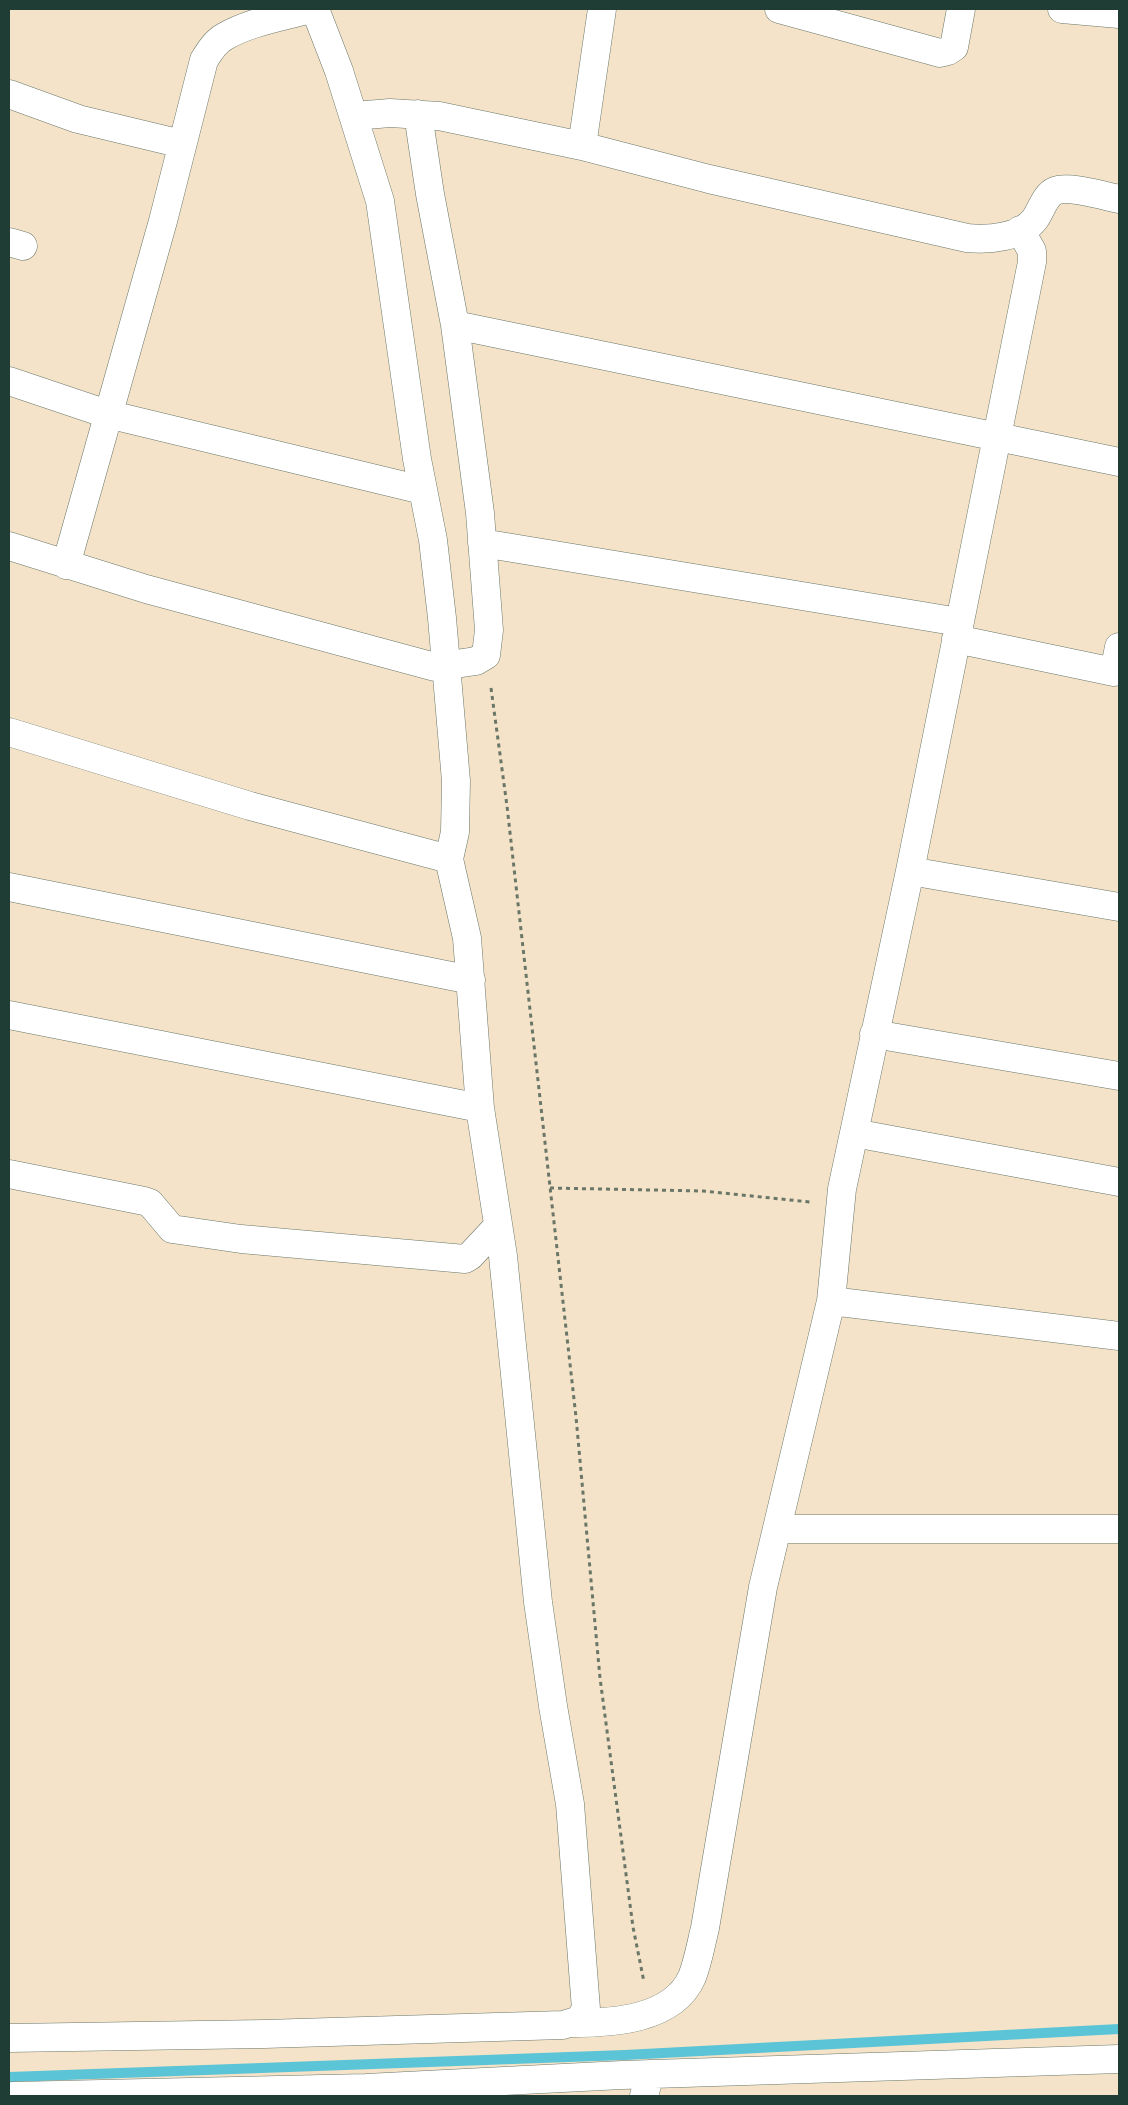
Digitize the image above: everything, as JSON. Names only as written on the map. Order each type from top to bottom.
[{"type":"street","points":[[66,565],[107,414],[164,221],[204,60],[223,37],[238,30],[310,9]]},
{"type":"street","points":[[315,9],[371,114],[380,201],[422,490],[433,540],[442,618],[467,661]]},
{"type":"street","points":[[582,146],[602,9]]},
{"type":"street","points":[[779,9],[940,53],[948,51],[954,46],[961,9]]},
{"type":"street","points":[[1062,9],[1119,14]]},
{"type":"street","points":[[9,94],[78,119],[182,144]]},
{"type":"street","points":[[371,114],[439,116],[582,146],[709,179],[967,238],[983,239],[1020,230],[1034,220],[1048,196],[1055,191],[1078,191],[1119,199]]},
{"type":"street","points":[[418,114],[430,194],[455,325],[482,543],[489,630],[467,661],[455,832],[448,860],[468,938],[480,1108],[498,1226],[538,1602],[552,1706],[570,1804],[586,2000],[583,2016],[572,2023]]},
{"type":"street","points":[[9,2038],[274,2034],[563,2025],[626,2018],[668,2004],[680,1995],[687,1986],[692,1976],[705,1928],[761,1597],[831,1301],[842,1189],[910,871],[1032,262],[1032,251],[1020,230]]},
{"type":"street","points":[[455,325],[996,435],[1119,462]]},
{"type":"street","points":[[9,381],[107,414],[422,490]]},
{"type":"street","points":[[482,543],[957,631],[1118,664]]},
{"type":"street","points":[[9,546],[66,565],[435,667],[467,661]]},
{"type":"street","points":[[9,732],[250,806],[448,860]]},
{"type":"street","points":[[910,871],[1119,907]]},
{"type":"street","points":[[9,887],[471,980]]},
{"type":"street","points":[[9,1015],[480,1108]]},
{"type":"street","points":[[874,1034],[1119,1076]]},
{"type":"street","points":[[854,1133],[1119,1182]]},
{"type":"street","points":[[9,1174],[144,1201],[150,1203],[172,1229],[241,1239],[465,1259],[498,1226]]},
{"type":"street","points":[[831,1301],[1119,1336]]},
{"type":"street","points":[[777,1529],[1119,1529]]},
{"type":"street","points":[[13,2096],[366,2088],[490,2089],[647,2085],[1119,2058]]},
{"type":"path","points":[[467,661],[507,806],[576,1417],[599,1668],[633,1927],[626,2018]]},
{"type":"path","points":[[550,1188],[704,1191],[841,1206]]},
{"type":"waterway","points":[[9,2077],[625,2055],[1119,2029]]}]
